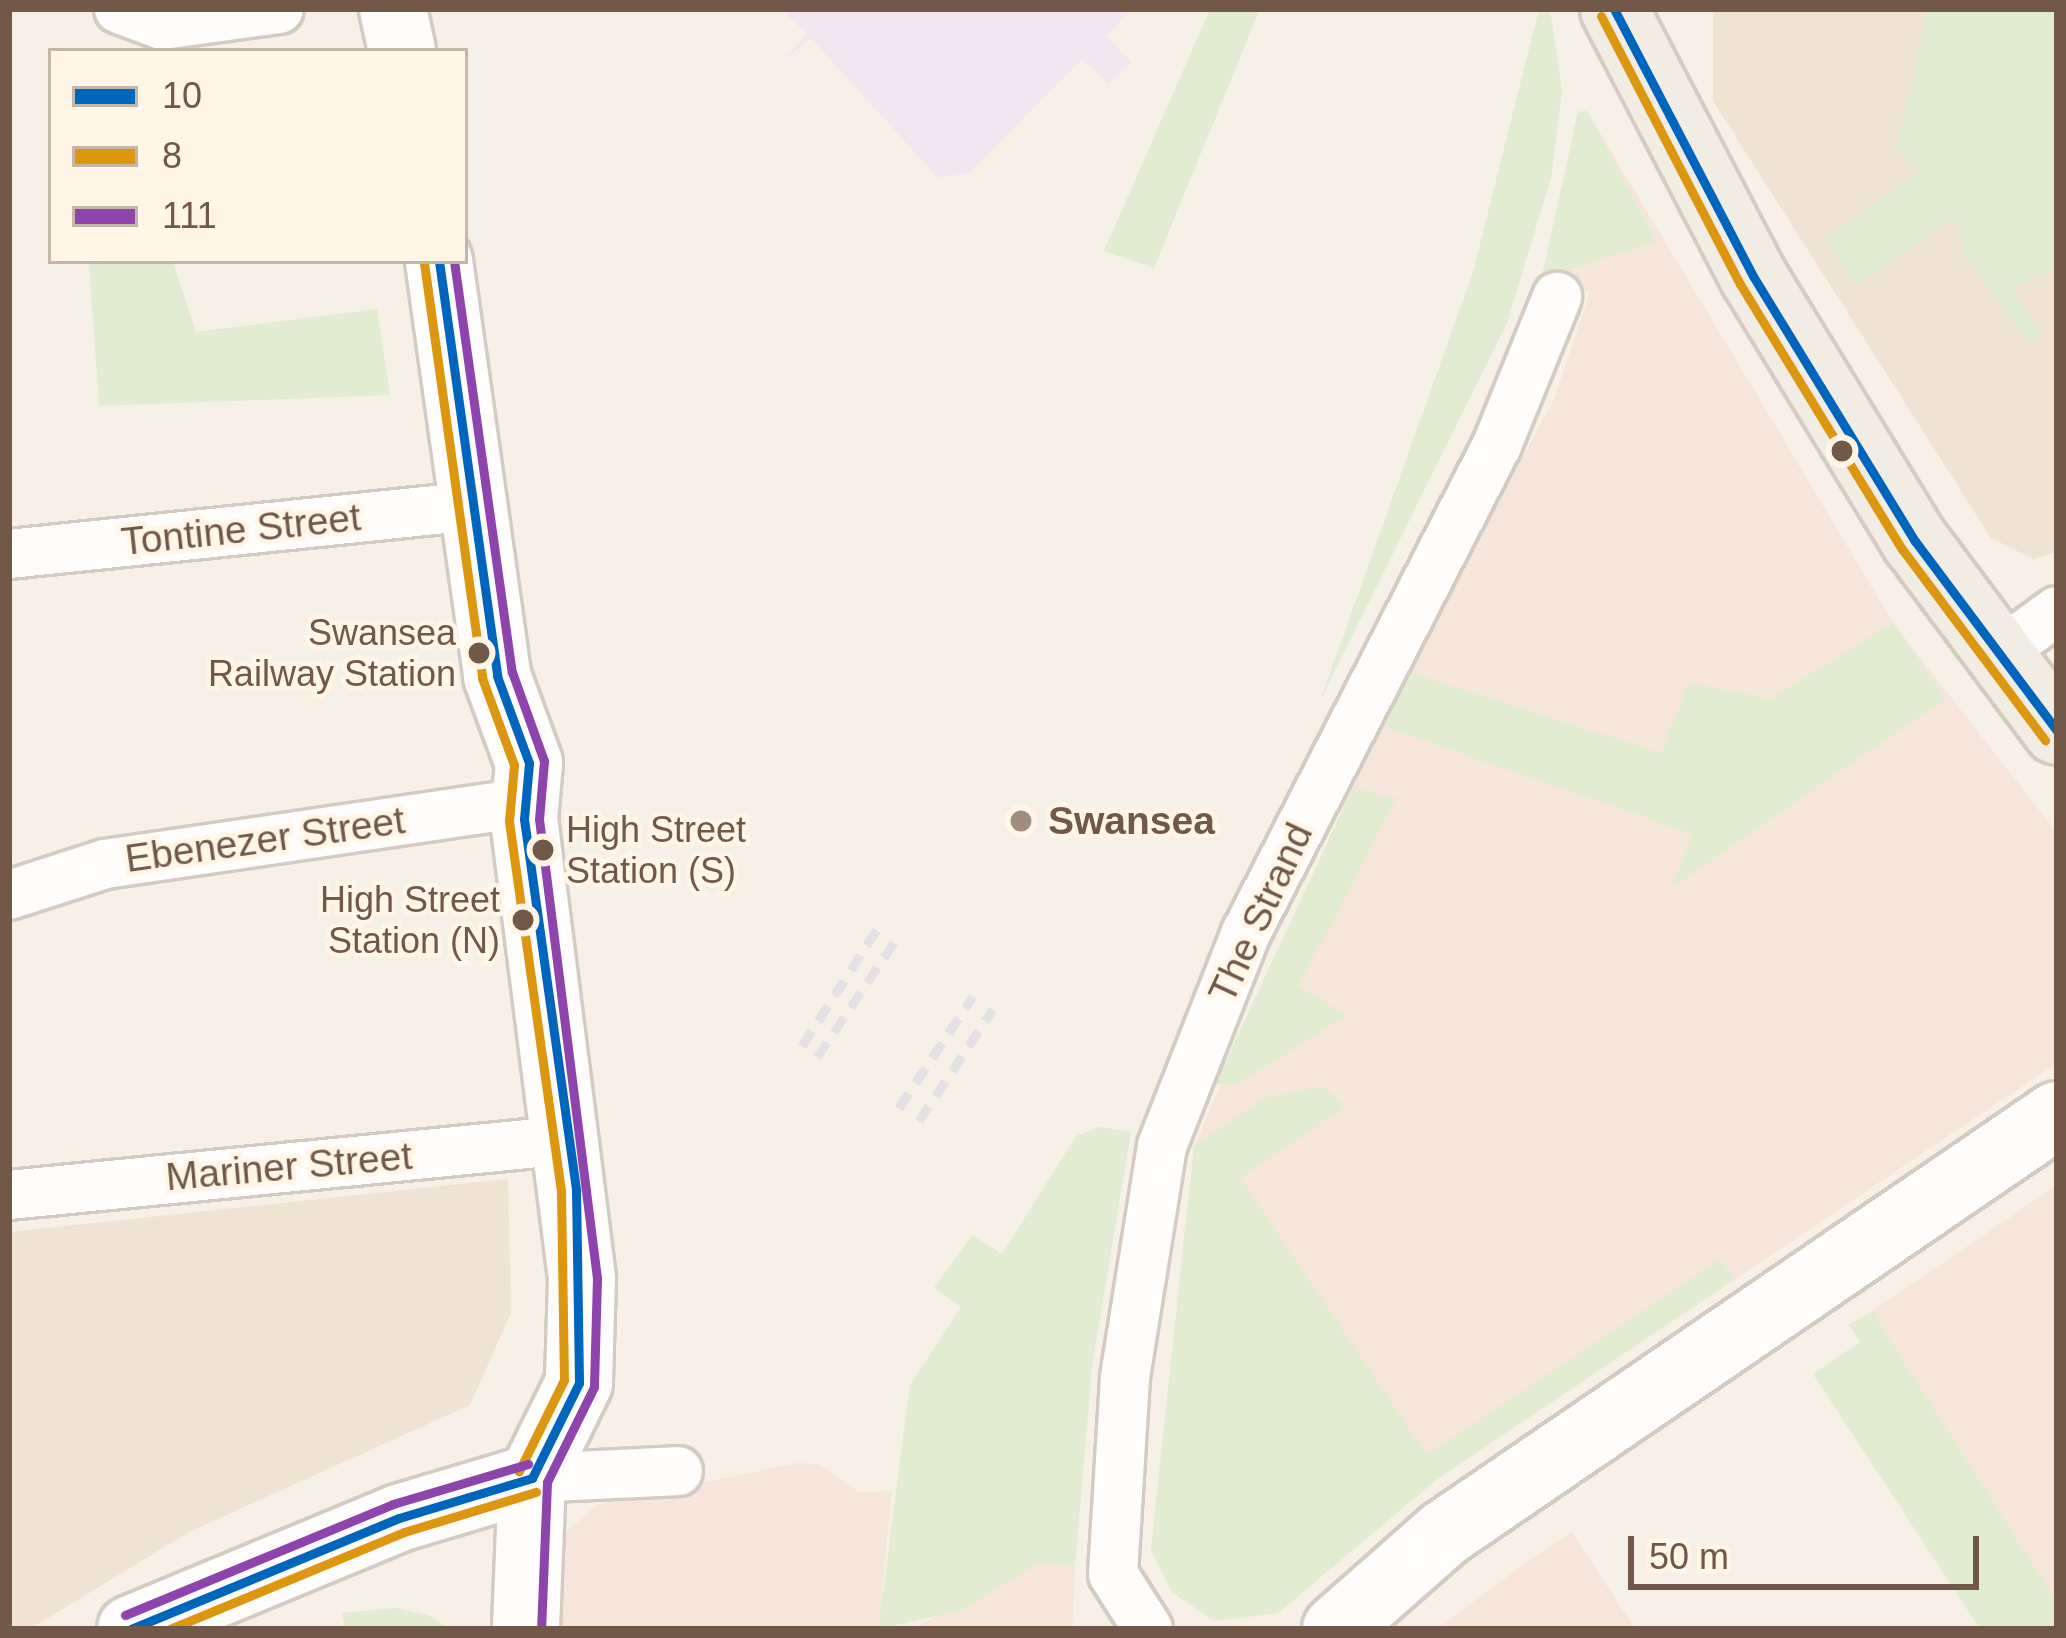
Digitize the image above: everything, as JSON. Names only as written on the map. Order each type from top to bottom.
[{"type":"main road","points":[[393,9],[401,48]]},
{"type":"main road","points":[[1614,9],[1753,276],[1997,655],[2057,731]]},
{"type":"main road","points":[[440,264],[497,676],[529,763],[525,803],[568,1140],[579,1383],[532,1478],[526,1629]]},
{"type":"main road","points":[[1336,1629],[1445,1533],[2057,1115]]},
{"type":"main road","points":[[131,1629],[399,1518],[532,1478]]},
{"type":"street","points":[[119,9],[162,25],[279,9]]},
{"type":"street","name":"The Strand","points":[[1113,1629],[1125,1377],[1162,1146],[1246,933],[1497,445],[1557,297]]},
{"type":"street","name":"Tontine Street","points":[[9,554],[474,506]]},
{"type":"street","points":[[1997,655],[2057,611]]},
{"type":"street","name":"Ebenezer Street","points":[[9,895],[105,863],[525,803]]},
{"type":"street","name":"Mariner Street","points":[[9,1195],[568,1140]]},
{"type":"street","points":[[532,1478],[579,1484],[678,1471]]},
{"type":"street","points":[[1113,1574],[1148,1629]]},
{"type":"shaded area","points":[[781,9],[1132,9],[1106,36],[1131,62],[1109,84],[1082,59],[968,174],[937,177],[811,38],[780,63],[807,34]]},
{"type":"shaded area","points":[[1713,9],[2057,9],[2057,552],[2033,559],[1991,538],[1713,101]]},
{"type":"shaded area","points":[[1587,111],[1893,623],[2057,833],[2057,1063],[1436,1480],[1278,1613],[1214,1621],[1172,1592],[1151,1550],[1194,1146],[1379,725],[1555,397],[1590,292],[1542,277],[1578,112]]},
{"type":"shaded area","points":[[508,1179],[511,1313],[470,1405],[189,1532],[30,1629],[9,1629],[9,1232]]},
{"type":"shaded area","points":[[2057,1185],[2057,1602],[1872,1311]]},
{"type":"shaded area","points":[[798,1463],[821,1465],[859,1492],[892,1491],[878,1629],[558,1629],[563,1534],[597,1505]]},
{"type":"shaded area","points":[[1572,1532],[1635,1629],[1436,1629],[1527,1562]]},
{"type":"shaded area","points":[[1039,1563],[1075,1566],[1072,1629],[912,1629]]},
{"type":"green space","points":[[1210,9],[1260,9],[1154,268],[1104,251]]},
{"type":"green space","points":[[1539,9],[1550,9],[1562,91],[1551,178],[1507,323],[1320,701],[1473,272]]},
{"type":"green space","points":[[1928,9],[2057,9],[2057,269],[2010,287],[2041,334],[2029,344],[1966,257],[1954,218],[1856,285],[1824,239],[1920,170],[1896,148]]},
{"type":"green space","points":[[1587,111],[1657,242],[1542,277],[1578,112]]},
{"type":"green space","points":[[89,264],[178,264],[174,265],[196,332],[377,309],[390,395],[99,406]]},
{"type":"green space","points":[[1893,623],[1945,699],[1671,888],[1693,834],[1379,725],[1405,671],[1661,753],[1689,683],[1770,699]]},
{"type":"green space","points":[[1353,788],[1397,797],[1298,987],[1348,1015],[1238,1083],[1215,1084]]},
{"type":"green space","points":[[1323,1086],[1345,1107],[1240,1178],[1427,1455],[1720,1259],[1734,1279],[1436,1480],[1278,1613],[1214,1621],[1172,1592],[1151,1550],[1194,1146],[1263,1098]]},
{"type":"green space","points":[[1100,1127],[1131,1132],[1092,1366],[1075,1566],[1039,1563],[960,1611],[878,1629],[910,1385],[961,1307],[934,1288],[972,1235],[1002,1254],[1076,1136]]},
{"type":"green space","points":[[1872,1311],[2057,1602],[2057,1629],[1980,1629],[1813,1374],[1860,1342],[1849,1325]]},
{"type":"green space","points":[[395,1608],[428,1615],[450,1629],[345,1629],[342,1613]]},
{"type":"railway","points":[[802,1046],[877,929]]},
{"type":"railway","points":[[817,1057],[898,937]]},
{"type":"railway","points":[[899,1108],[973,996]]},
{"type":"railway","points":[[919,1121],[993,1009]]},
{"type":"transit line","name":"10","points":[[1614,9],[1753,276],[1915,541],[2057,731]]},
{"type":"transit line","name":"8","points":[[1601,16],[1740,284],[1902,549],[2045,740]]},
{"type":"transit line","name":"8","points":[[424,264],[482,678],[514,765],[509,821],[561,1191],[564,1380],[519,1471]]},
{"type":"transit line","name":"10","points":[[439,264],[497,676],[529,763],[524,819],[576,1190],[579,1383],[532,1478]]},
{"type":"transit line","name":"111","points":[[454,264],[512,672],[544,761],[539,819],[597,1278],[594,1387],[547,1482],[541,1629]]},
{"type":"transit line","name":"111","points":[[125,1615],[393,1504],[528,1464]]},
{"type":"transit line","name":"10","points":[[131,1629],[399,1518],[532,1478]]},
{"type":"transit line","name":"8","points":[[170,1629],[404,1532],[536,1492]]},
{"type":"place","name":"Swansea Railway Station","points":[[479,653]]},
{"type":"place","name":"Swansea","points":[[1021,821]]},
{"type":"place","name":"High Street Station (S)","points":[[543,850]]},
{"type":"place","name":"High Street Station (N)","points":[[523,920]]}]
